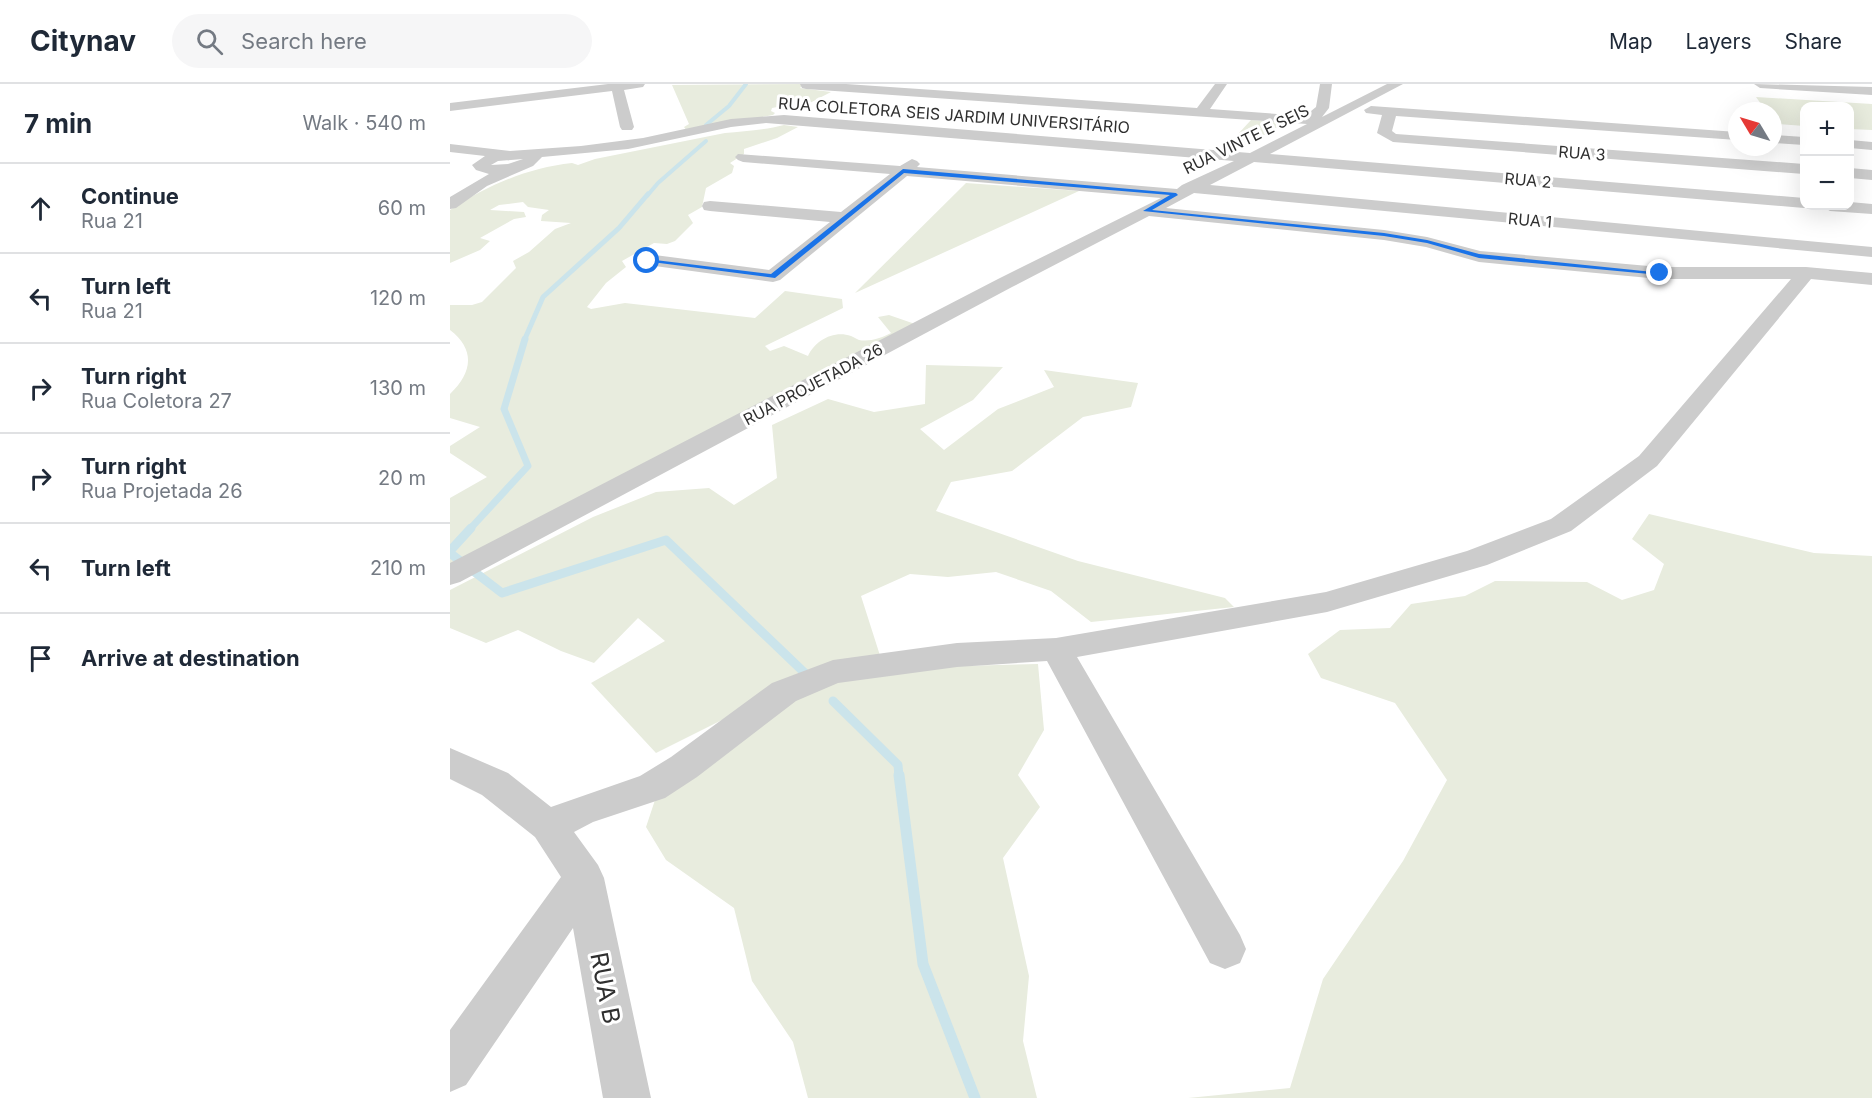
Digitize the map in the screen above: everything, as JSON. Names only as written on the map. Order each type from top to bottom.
[{"type":"street","points":[[450,106],[474,99],[639,84]]},
{"type":"street","points":[[647,261],[772,276],[1013,84]]},
{"type":"street","points":[[1201,112],[1221,84]]},
{"type":"street","points":[[807,85],[901,88],[994,98],[1316,120],[1322,108],[1326,84]]},
{"type":"street","name":"RUA VINTE E SEIS","points":[[1182,191],[1316,120],[1396,84]]},
{"type":"street","points":[[1760,84],[1872,91]]},
{"type":"street","points":[[617,87],[627,127]]},
{"type":"street","points":[[1096,105],[1110,91]]},
{"type":"street","points":[[1347,108],[1728,135]]},
{"type":"street","name":"RUA 3","points":[[1390,112],[1384,133],[1393,138],[1616,165],[1800,170]]},
{"type":"street","name":"RUA COLETORA SEIS JARDIM UNIVERSITÁRIO","points":[[518,159],[644,142],[732,123],[771,118],[1251,156]]},
{"type":"street","points":[[1605,127],[1635,230]]},
{"type":"street","points":[[1782,140],[1800,141]]},
{"type":"street","points":[[1854,144],[1872,146]]},
{"type":"street","points":[[454,149],[518,159]]},
{"type":"street","points":[[454,149],[482,172]]},
{"type":"street","name":"RUA 2","points":[[1251,156],[1800,203]]},
{"type":"street","name":"RUA 1","points":[[743,158],[1182,191],[1872,252]]},
{"type":"street","points":[[450,204],[482,172],[518,159]]},
{"type":"street","points":[[1854,173],[1872,175]]},
{"type":"street","name":"RUA PROJETADA 26","points":[[450,575],[1182,191]]},
{"type":"street","points":[[710,206],[847,218]]},
{"type":"street","points":[[1854,208],[1872,209]]},
{"type":"street","points":[[1146,211],[1384,235],[1427,242],[1479,256],[1660,273],[1806,273],[1872,279]]},
{"type":"street","points":[[549,826],[580,811],[651,787],[684,767],[784,692],[833,672],[957,655],[1056,649],[1327,602],[1477,558],[1561,525],[1648,461],[1806,273]]},
{"type":"street","points":[[1056,649],[1225,949]]},
{"type":"street","points":[[450,762],[495,784],[549,826],[584,878],[450,1068]]},
{"type":"street","name":"RUA B","points":[[584,878],[627,1098]]},
{"type":"shaded area","points":[[804,84],[800,88],[831,92],[802,107],[793,104],[772,108],[771,111],[775,113],[773,115],[687,131],[684,127],[689,124],[672,85]]},
{"type":"shaded area","points":[[1756,97],[1839,102],[1800,102],[1800,126],[1782,124],[1782,102],[1760,102]]},
{"type":"shaded area","points":[[1854,103],[1872,104],[1872,130],[1854,129]]},
{"type":"shaded area","points":[[1251,120],[1285,123],[1242,148],[1226,147]]},
{"type":"shaded area","points":[[784,125],[798,127],[777,138],[744,149],[744,154],[730,163],[734,166],[732,173],[706,188],[702,207],[688,215],[693,223],[675,241],[667,244],[654,243],[622,261],[626,267],[606,283],[587,307],[591,309],[625,303],[755,318],[785,291],[842,299],[843,308],[765,346],[770,351],[784,346],[808,356],[820,341],[838,334],[867,340],[891,333],[878,317],[889,315],[915,324],[450,572],[450,498],[487,477],[450,453],[450,446],[480,427],[450,418],[450,394],[463,378],[468,362],[464,345],[450,330],[450,305],[472,305],[482,302],[516,268],[513,261],[529,252],[555,229],[571,223],[541,221],[542,215],[549,210],[528,207],[523,202],[499,205],[490,210],[524,212],[526,217],[514,219],[480,238],[490,241],[480,250],[450,263],[450,210],[493,185],[539,169],[572,163],[578,165],[595,159],[725,133]]},
{"type":"shaded area","points":[[966,183],[1079,191],[855,293]]},
{"type":"shaded area","points":[[926,365],[1003,367],[973,400],[920,429],[944,450],[998,409],[1054,387],[1044,370],[1138,383],[1131,407],[1083,417],[1012,471],[951,482],[936,511],[1078,561],[1225,598],[1234,607],[1091,622],[1051,591],[996,572],[948,577],[910,574],[861,596],[884,668],[1038,664],[1044,730],[1018,775],[1040,807],[1003,858],[1029,976],[1023,1041],[1037,1098],[808,1098],[793,1042],[752,981],[734,908],[666,860],[646,827],[658,791],[776,693],[656,753],[591,683],[665,641],[638,618],[594,663],[561,651],[518,630],[486,643],[450,628],[450,590],[593,517],[656,492],[709,488],[734,505],[777,478],[772,425],[828,399],[874,412],[925,404]]},
{"type":"shaded area","points":[[1649,514],[1814,553],[1872,556],[1872,1098],[1188,1098],[1290,1088],[1323,979],[1403,861],[1447,780],[1395,703],[1321,678],[1308,654],[1340,630],[1390,628],[1411,604],[1465,596],[1495,581],[1587,582],[1622,600],[1654,590],[1664,564],[1632,539]]},
{"type":"waterway","points":[[706,125],[729,106],[746,84]]},
{"type":"waterway","points":[[647,196],[658,183],[706,141]]},
{"type":"waterway","points":[[524,341],[543,297],[619,228],[648,194]]},
{"type":"waterway","points":[[469,530],[528,466],[504,409],[525,339]]},
{"type":"waterway","points":[[450,551],[471,528]]},
{"type":"waterway","points":[[450,553],[502,593],[666,540],[810,678]]},
{"type":"waterway","points":[[833,701],[898,765],[899,777]]},
{"type":"waterway","points":[[899,775],[923,964],[975,1098]]},
{"type":"route","points":[[647,261],[772,276],[903,171],[1176,194],[1146,211],[1384,235],[1427,242],[1479,256],[1660,273]]}]
